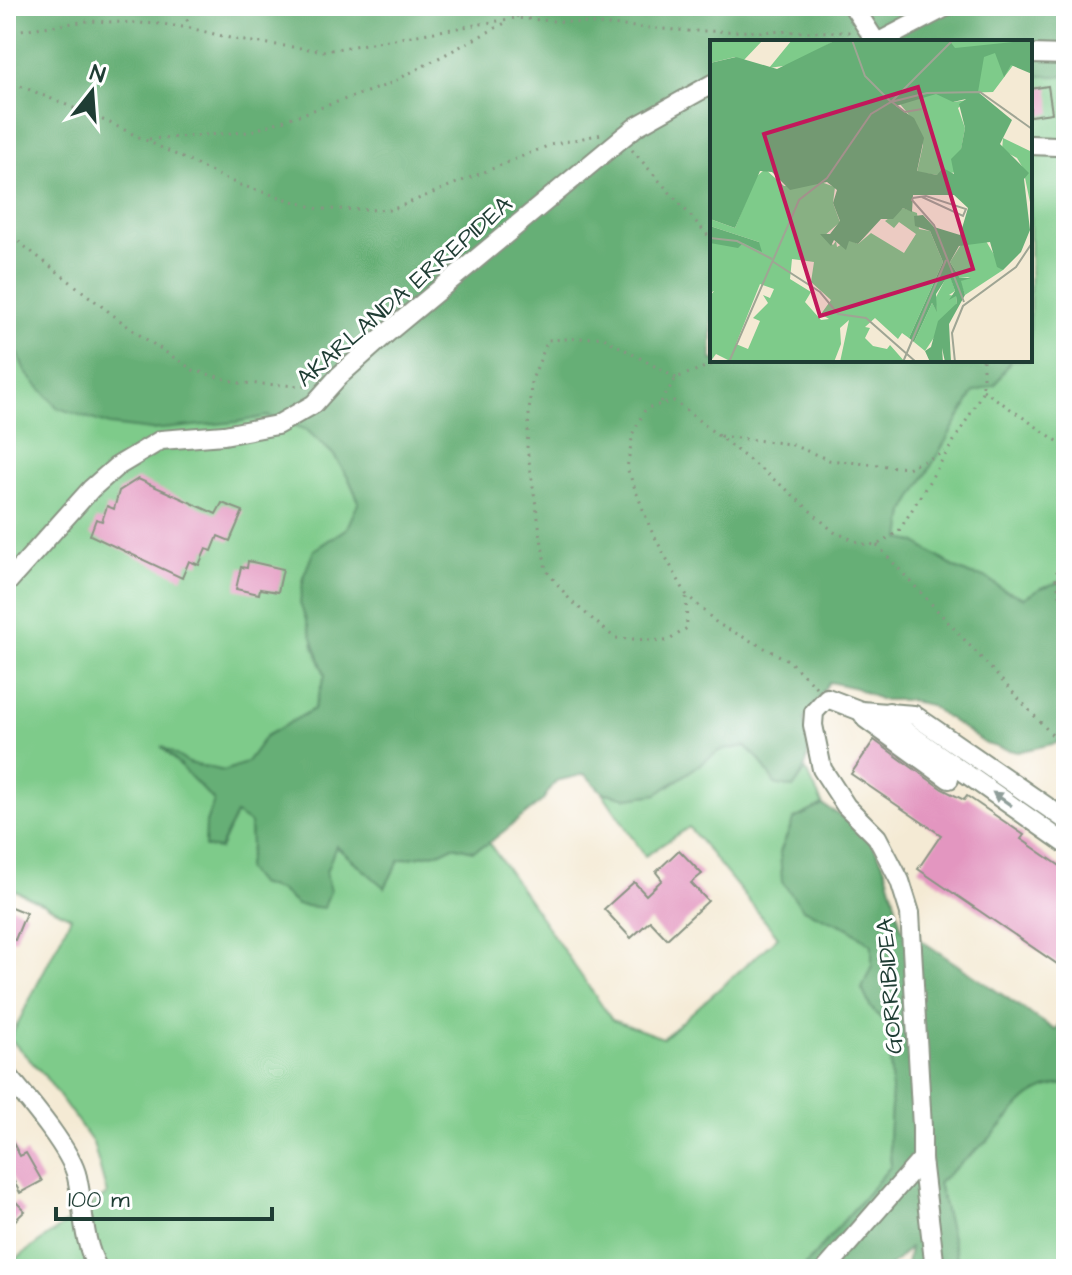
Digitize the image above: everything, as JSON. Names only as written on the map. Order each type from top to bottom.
[{"type":"street","points":[[853,6],[877,40]]},
{"type":"street","points":[[882,40],[948,6]]},
{"type":"street","points":[[1032,54],[1066,55]]},
{"type":"street","name":"AKARLANDA ERREPIDEA","points":[[6,584],[91,489],[116,467],[161,440],[224,435],[277,425],[314,404],[339,376],[524,217],[622,138],[637,126],[710,85]]},
{"type":"street","points":[[1032,145],[1056,146]]},
{"type":"street","points":[[827,698],[861,711],[914,715],[1066,820]]},
{"type":"street","name":"GORRIBIDEA","points":[[827,698],[814,712],[813,725],[822,769],[846,806],[877,837],[900,881],[910,913],[922,1159],[935,1269]]},
{"type":"street","points":[[861,711],[866,719],[949,779]]},
{"type":"street","points":[[889,712],[897,725],[1066,844]]},
{"type":"street","points":[[6,1073],[46,1122],[77,1173],[82,1224],[98,1269]]},
{"type":"street","points":[[826,1269],[922,1159]]},
{"type":"path","points":[[179,6],[190,28]]},
{"type":"path","points":[[145,140],[249,132],[387,85],[533,6]]},
{"type":"path","points":[[6,32],[88,21],[190,28],[238,40],[325,51],[515,18],[689,31],[859,32]]},
{"type":"path","points":[[6,80],[237,184],[319,209],[391,210],[550,145],[602,134],[622,138],[710,238]]},
{"type":"path","points":[[1056,146],[1066,239]]},
{"type":"path","points":[[6,232],[135,332],[193,370],[240,383],[303,386],[339,376]]},
{"type":"path","points":[[676,378],[602,337],[548,340],[531,382],[527,448],[546,570],[571,601],[615,638],[668,641],[687,628],[686,594]]},
{"type":"path","points":[[660,405],[676,378],[719,362]]},
{"type":"path","points":[[827,698],[788,660],[718,624],[686,594],[651,530],[627,468],[633,433],[646,408],[674,401],[834,532],[863,544],[877,545],[899,531],[948,451],[983,390],[983,362]]},
{"type":"path","points":[[983,390],[1066,447]]},
{"type":"path","points":[[720,436],[790,444],[829,460],[907,468],[948,451]]},
{"type":"path","points":[[1066,491],[1056,579],[1066,619]]},
{"type":"path","points":[[877,545],[1066,750]]},
{"type":"green space","points":[[6,6],[1066,6],[1066,76],[1032,76],[1032,40],[710,40],[710,362],[1010,362],[995,385],[974,392],[905,511],[901,539],[915,542],[955,568],[985,577],[1004,590],[1024,598],[1041,588],[1066,580],[1066,741],[1017,752],[986,744],[929,705],[907,700],[881,700],[856,688],[829,682],[804,720],[808,756],[804,771],[793,788],[775,784],[759,759],[745,746],[719,751],[657,794],[628,798],[602,792],[585,774],[556,781],[542,801],[489,843],[473,851],[453,846],[441,852],[399,860],[385,888],[336,846],[326,872],[330,891],[324,908],[297,905],[281,891],[258,884],[246,869],[251,847],[250,823],[236,814],[219,849],[205,847],[206,823],[214,801],[161,746],[189,763],[224,771],[246,763],[266,736],[314,709],[325,675],[300,603],[304,575],[314,550],[347,528],[359,501],[349,479],[333,454],[307,430],[268,416],[151,430],[110,425],[58,408],[26,373],[6,325]]},
{"type":"green space","points":[[1066,6],[1066,580],[1041,588],[1025,598],[1004,590],[985,577],[955,568],[915,542],[900,539],[905,511],[974,391],[995,385],[1010,362],[1032,362],[1032,40]]},
{"type":"green space","points":[[6,325],[26,373],[236,422],[268,416],[307,430],[333,454],[349,479],[359,502],[347,528],[314,550],[313,644],[325,675],[314,709],[266,736],[246,763],[224,771],[188,763],[165,749],[214,801],[206,823],[220,849],[236,813],[250,823],[251,847],[247,869],[258,884],[281,891],[297,905],[330,891],[326,872],[335,846],[385,887],[399,860],[441,852],[453,846],[473,851],[489,843],[612,1020],[663,1038],[778,937],[689,827],[645,856],[602,792],[628,798],[657,794],[719,751],[746,746],[776,784],[793,788],[806,770],[823,805],[794,819],[803,909],[849,928],[872,945],[872,965],[862,989],[871,1008],[888,1026],[892,1090],[891,1166],[802,1269],[13,1269],[10,1263],[107,1194],[93,1143],[44,1075],[10,1039],[71,917],[6,886]]},
{"type":"green space","points":[[823,805],[859,830],[879,855],[891,886],[901,927],[1055,1030],[1066,1013],[1066,1084],[1051,1086],[1029,1096],[987,1141],[938,1183],[960,1269],[906,1269],[910,1248],[887,1269],[802,1269],[891,1166],[892,1090],[888,1026],[871,1008],[862,989],[872,965],[872,945],[849,928],[803,909],[782,882],[780,852],[794,819]]},
{"type":"green space","points":[[1066,1084],[1066,1269],[960,1269],[938,1183],[986,1141],[1029,1096],[1051,1086]]},
{"type":"building","points":[[1048,86],[1052,113],[1032,116],[1032,89]]},
{"type":"building","points":[[138,479],[216,514],[222,503],[243,511],[230,541],[218,536],[212,551],[206,549],[199,565],[189,561],[182,578],[90,535],[96,519],[102,521],[107,506],[114,509],[119,491]]},
{"type":"building","points":[[248,561],[283,569],[278,592],[260,589],[259,594],[236,589],[241,567],[247,568]]},
{"type":"building","points":[[874,740],[942,789],[964,800],[967,796],[1024,835],[1021,839],[1066,870],[1066,970],[918,869],[941,835],[851,774]]},
{"type":"building","points":[[679,850],[702,874],[691,883],[708,901],[667,939],[650,921],[631,938],[604,909],[634,882],[646,895],[662,880],[656,872]]},
{"type":"building","points":[[6,905],[26,913],[15,940],[6,937]]},
{"type":"building","points":[[6,1130],[20,1156],[26,1153],[42,1181],[20,1193],[6,1166]]},
{"type":"building","points":[[16,1202],[25,1211],[6,1229],[6,1211]]}]
